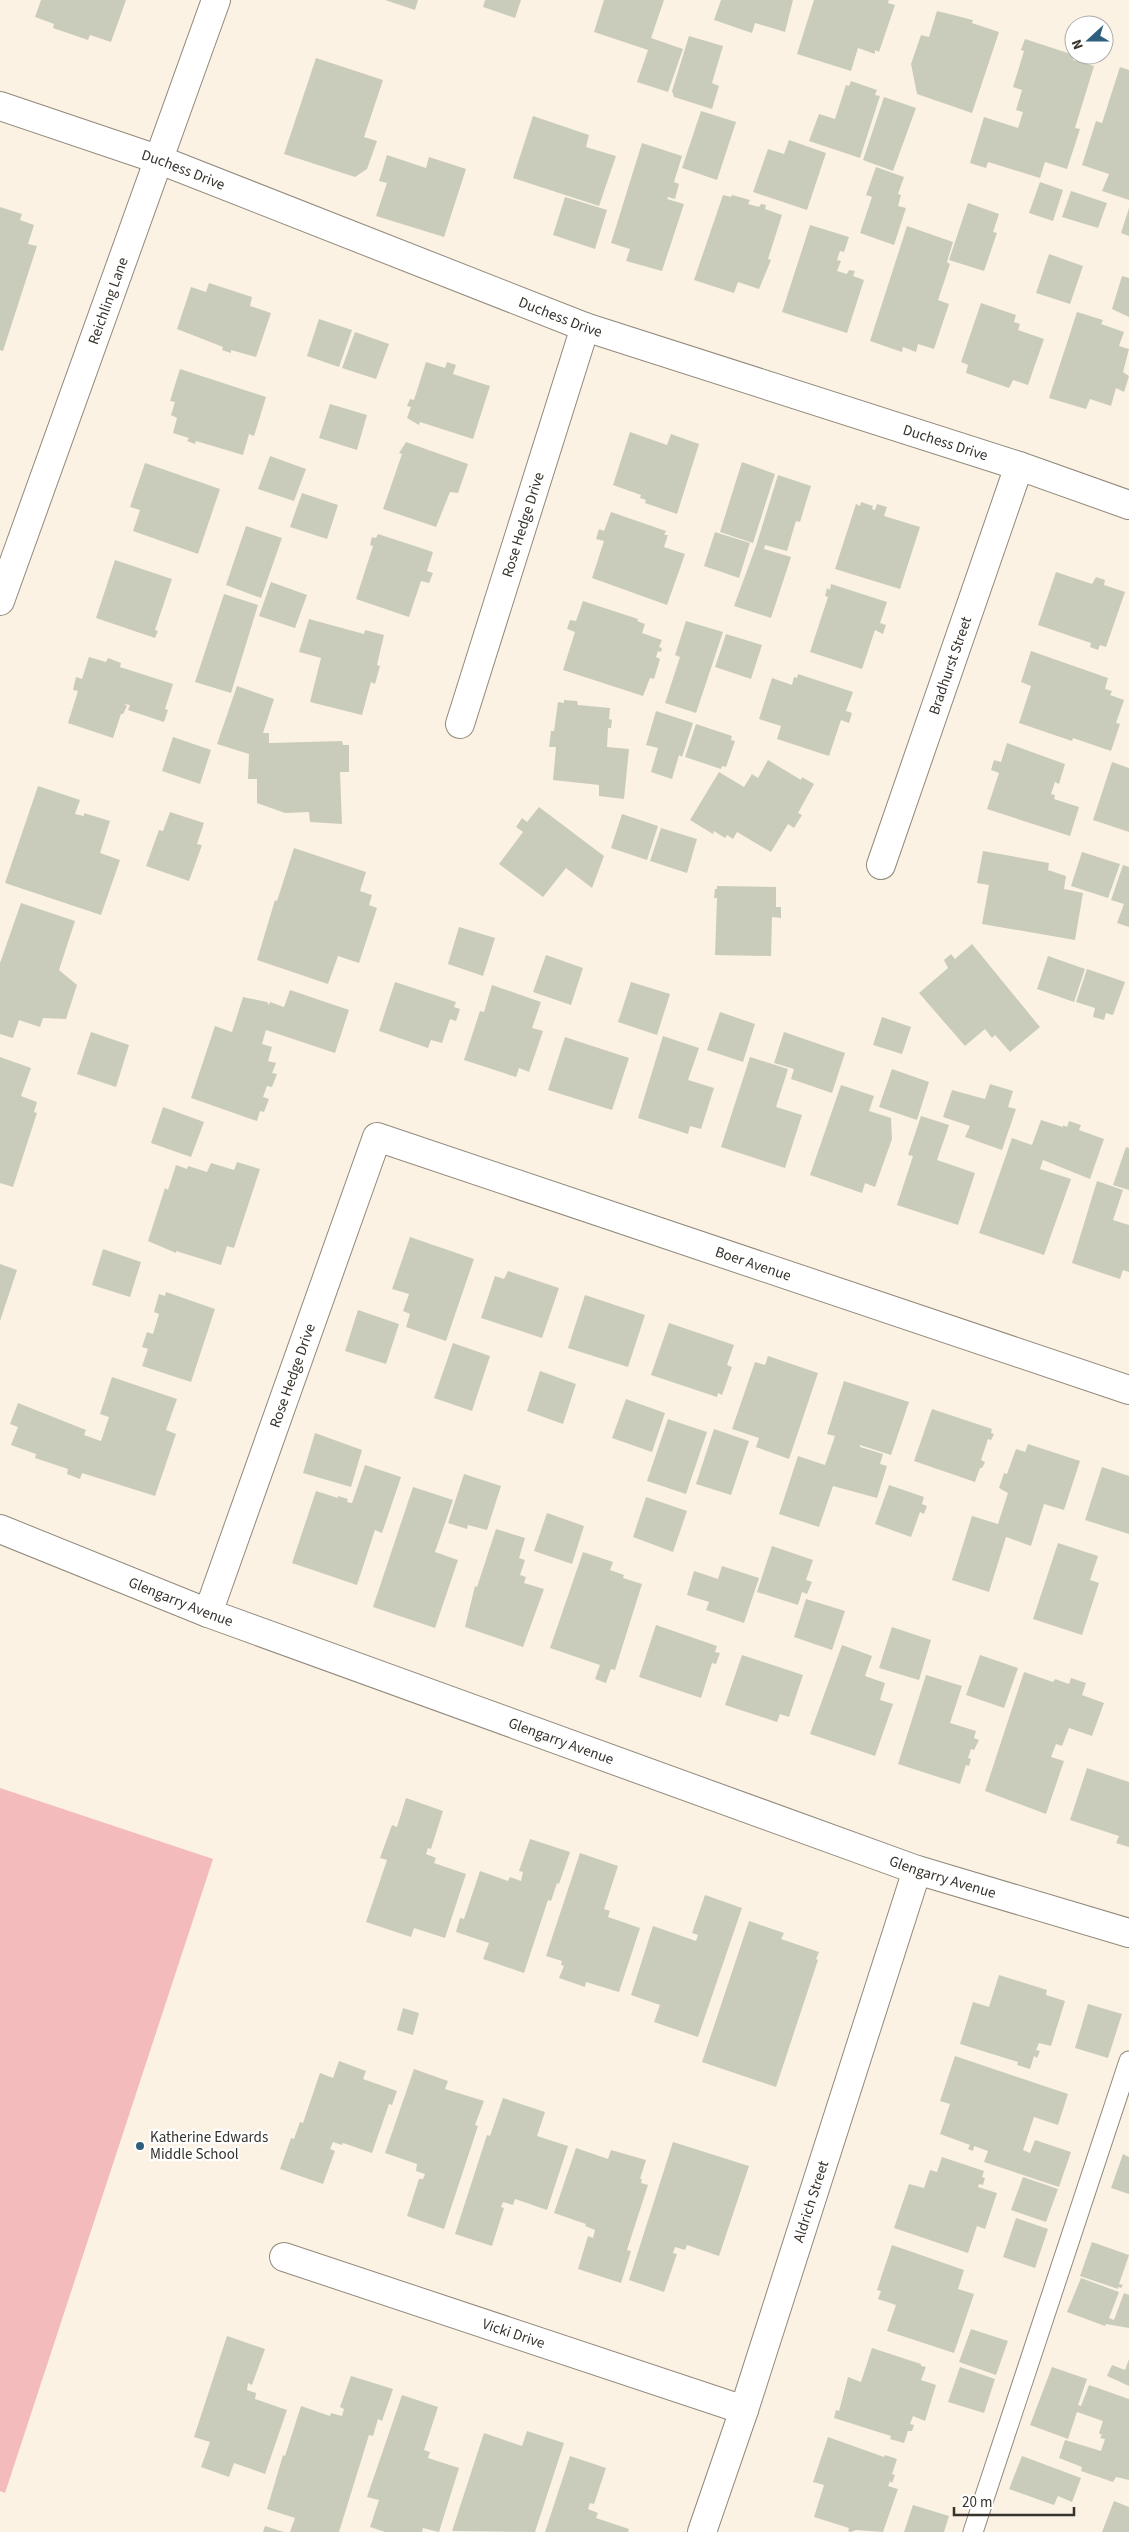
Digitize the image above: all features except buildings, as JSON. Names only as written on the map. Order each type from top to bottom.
[{"type":"street","name":"Reichling Lane","points":[[0,601],[216,0]]},
{"type":"street","name":"Duchess Drive","points":[[0,106],[160,160],[585,327],[1018,466],[1129,506]]},
{"type":"street","name":"Rose Hedge Drive","points":[[460,724],[585,327]]},
{"type":"street","name":"Bradhurst Street","points":[[881,865],[1018,466]]},
{"type":"street","name":"Rose Hedge Drive","points":[[208,1613],[377,1137]]},
{"type":"street","name":"Boer Avenue","points":[[377,1137],[1129,1390]]},
{"type":"street","name":"Glengarry Avenue","points":[[0,1529],[208,1613],[917,1870],[1129,1933]]},
{"type":"street","name":"Aldrich Street","points":[[702,2532],[744,2410],[917,1870]]},
{"type":"street","name":"Vicki Drive","points":[[284,2257],[744,2410]]},
{"type":"lane","points":[[972,2532],[1129,2061]]},
{"type":"shaded area","points":[[0,1788],[213,1859],[5,2493],[0,2491]]},
{"type":"place","name":"Katherine Edwards Middle School","points":[[140,2146]]}]
